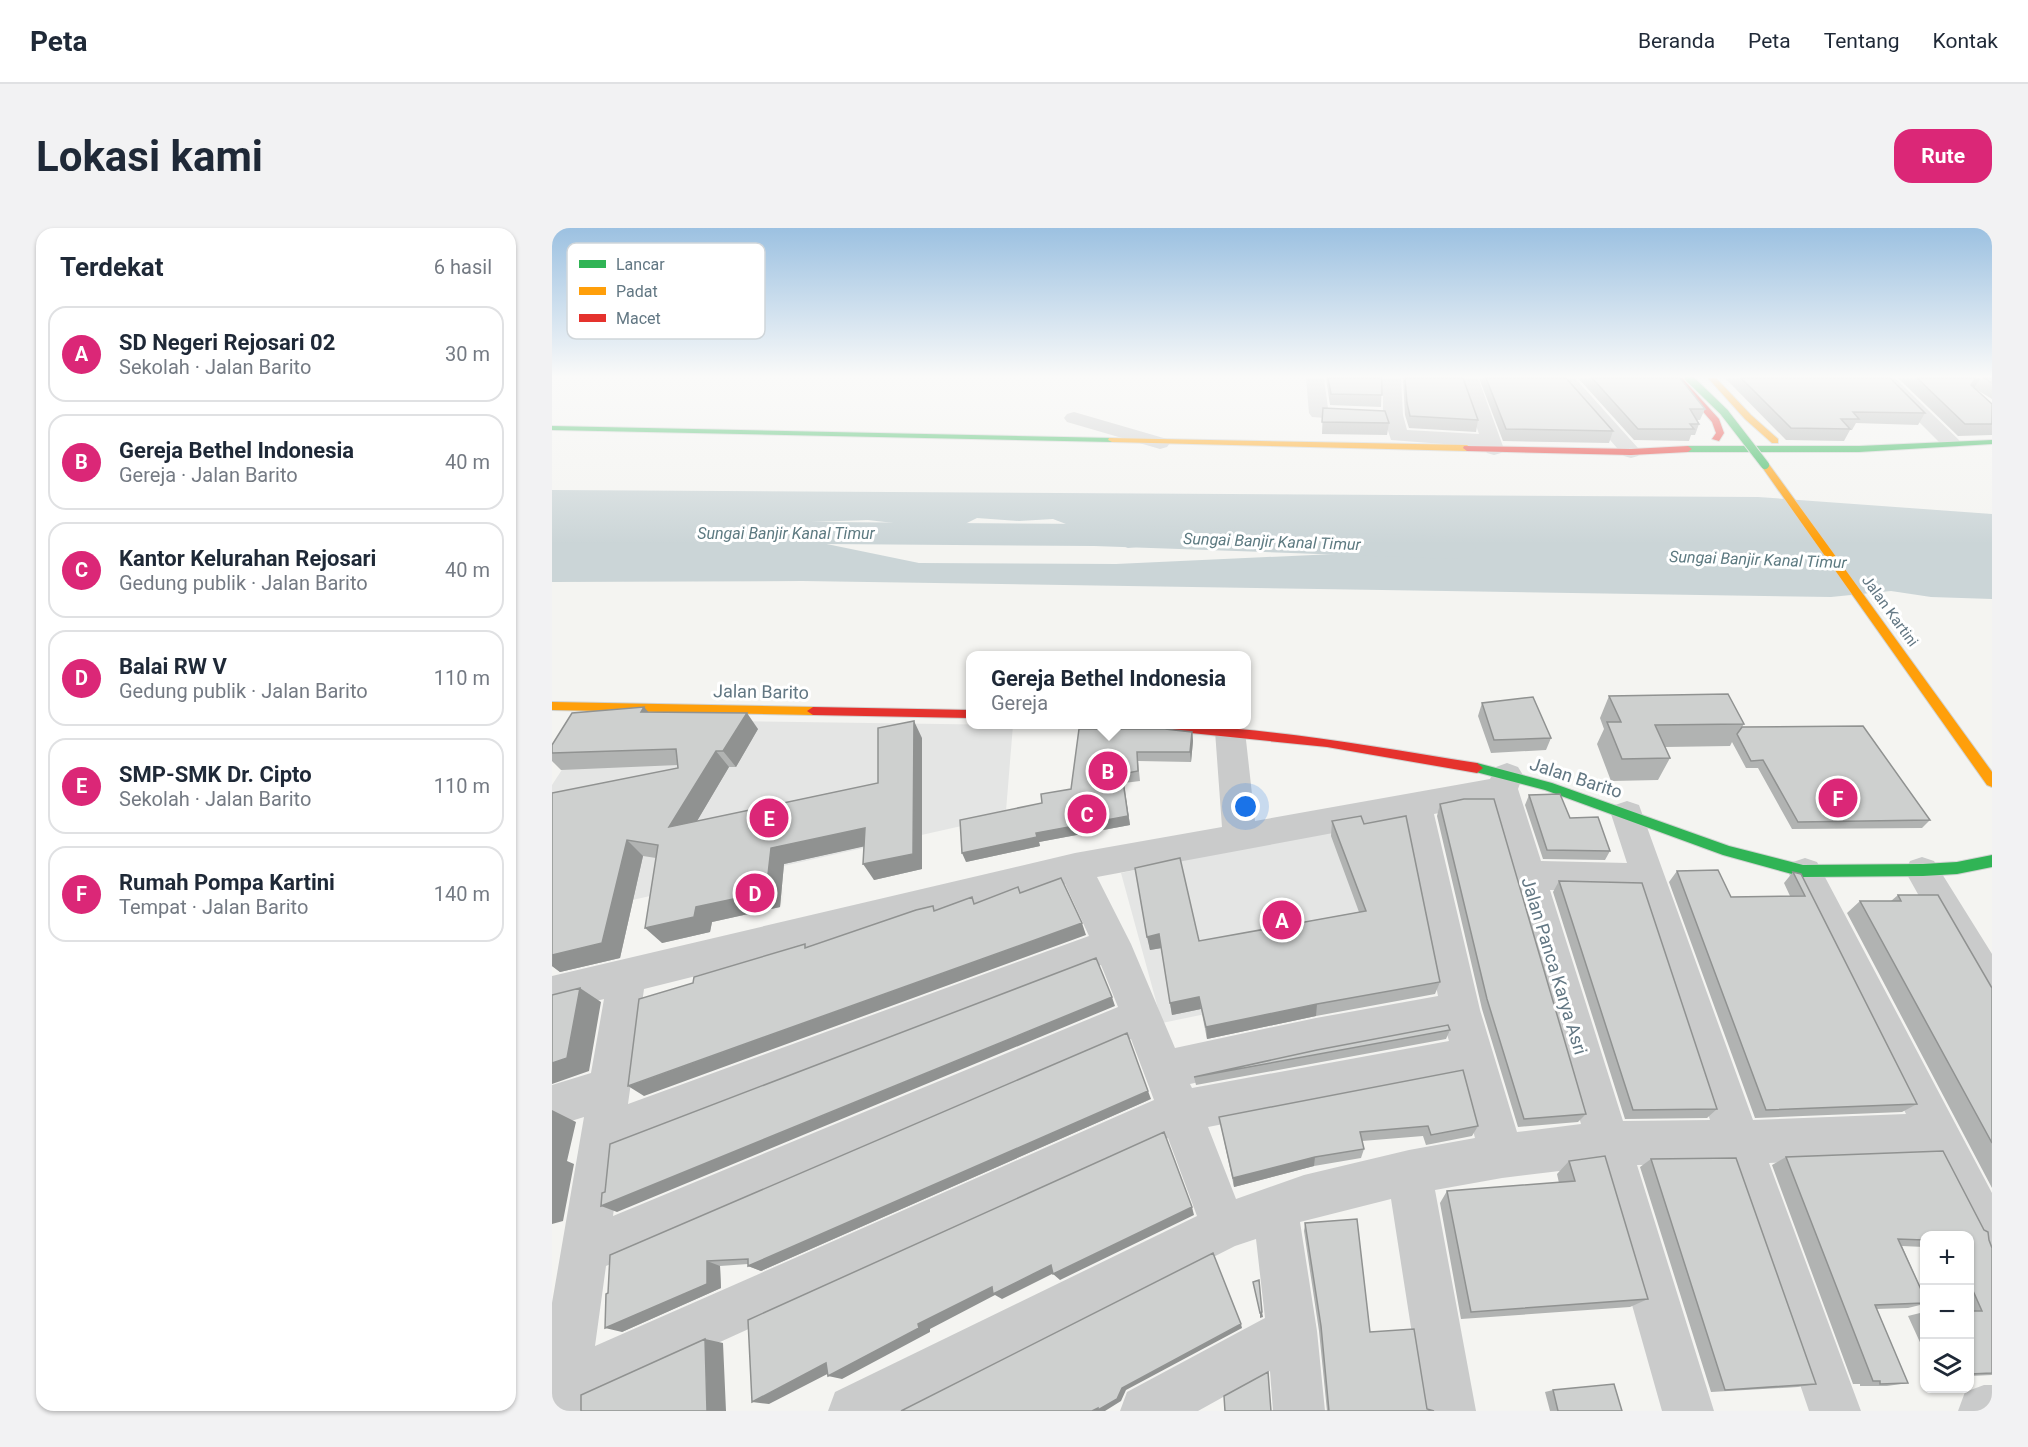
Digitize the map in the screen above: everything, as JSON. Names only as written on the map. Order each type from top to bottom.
[{"type":"street","points":[[763,433],[1160,443],[1492,445]]},
{"type":"street","points":[[1126,433],[1160,443]]},
{"type":"street","points":[[1400,433],[1403,437],[1492,445],[1631,452],[1698,448],[1859,449],[1992,442]]},
{"type":"street","points":[[1488,433],[1492,445]]},
{"type":"street","points":[[1614,433],[1631,452]]},
{"type":"street","points":[[1716,439],[1720,433]]},
{"type":"street","name":"Jalan Kartini","points":[[1740,433],[1992,782]]},
{"type":"street","points":[[1766,433],[1775,441]]},
{"type":"street","points":[[1941,433],[1951,443]]},
{"type":"street","points":[[1698,448],[1716,439],[1775,441],[1798,449]]},
{"type":"street","name":"Jalan Barito","points":[[552,706],[966,714]]},
{"type":"street","points":[[568,732],[584,706]]},
{"type":"street","name":"Jalan Barito","points":[[1205,729],[1382,750],[1504,782],[1557,788],[1713,847],[1805,872],[1962,869],[1992,861]]},
{"type":"street","points":[[1230,731],[1240,836]]},
{"type":"street","points":[[552,994],[1075,867],[1416,804],[1504,782]]},
{"type":"street","name":"Jalan Panca Karya Asri","points":[[1504,782],[1527,875],[1688,1411]]},
{"type":"street","points":[[1416,804],[1460,1010],[1502,1156]]},
{"type":"street","points":[[1627,814],[1739,1142],[1835,1411]]},
{"type":"street","points":[[1075,867],[1143,1015],[1224,1227]]},
{"type":"street","points":[[1922,871],[1992,989]]},
{"type":"street","points":[[1805,872],[1992,1241]]},
{"type":"street","points":[[1527,875],[1648,878]]},
{"type":"street","points":[[603,1135],[1112,944]]},
{"type":"street","points":[[562,1399],[627,975]]},
{"type":"street","points":[[1165,1070],[1316,1036],[1460,1010]]},
{"type":"street","points":[[584,1252],[1143,1015]]},
{"type":"street","points":[[562,1399],[1180,1111],[1473,1056]]},
{"type":"street","points":[[552,1106],[610,1088]]},
{"type":"street","points":[[854,1411],[1224,1227],[1304,1198],[1409,1172],[1502,1156],[1607,1143],[1739,1142],[1939,1135]]},
{"type":"street","points":[[1409,1172],[1450,1411]]},
{"type":"street","points":[[1275,1208],[1292,1331],[1299,1411]]},
{"type":"street","points":[[1146,1411],[1292,1331]]},
{"type":"street","points":[[1984,1411],[1992,1411]]},
{"type":"shaded area","points":[[595,719],[966,724],[966,729],[1013,729],[1006,811],[966,825],[552,918],[552,785]]},
{"type":"shaded area","points":[[1405,815],[1438,966],[1162,1023],[1121,873]]},
{"type":"water","points":[[552,490],[1758,497],[1992,514],[1992,599],[1931,597],[1891,591],[1831,597],[802,581],[552,582]],"holes":[[[977,518],[1019,521],[1053,519],[1128,548],[1230,536],[1250,536],[1288,546],[1324,547],[1376,541],[1400,551],[1116,564],[919,563],[778,534],[722,531],[732,526],[868,520],[902,524],[965,524]]]},
{"type":"building","points":[[1728,694],[1744,724],[1655,725],[1670,758],[1622,759],[1607,722],[1621,722],[1609,696]]},
{"type":"building","points":[[1533,697],[1551,738],[1494,740],[1482,703]]},
{"type":"building","points":[[644,707],[641,712],[747,713],[723,751],[716,751],[669,827],[878,783],[878,728],[914,721],[913,854],[863,864],[865,828],[771,848],[766,892],[696,907],[694,917],[645,928],[658,845],[627,840],[602,943],[552,955],[552,793],[678,768],[676,749],[552,753],[552,745],[572,713]]},
{"type":"building","points":[[1863,726],[1930,820],[1798,822],[1763,760],[1751,761],[1737,734],[1742,727]]},
{"type":"building","points":[[1079,729],[1165,729],[1192,732],[1190,752],[1137,752],[1138,771],[1122,774],[1128,816],[1036,833],[1037,837],[962,853],[960,820],[1042,803],[1041,794],[1071,789]]},
{"type":"building","points":[[1560,794],[1570,818],[1598,817],[1610,851],[1547,850],[1529,795]]},
{"type":"building","points":[[1464,799],[1494,799],[1586,1114],[1524,1119],[1487,999],[1440,804]]},
{"type":"building","points":[[1361,816],[1364,824],[1406,816],[1440,982],[1206,1027],[1199,997],[1170,1003],[1159,934],[1147,937],[1135,868],[1180,858],[1199,941],[1366,911],[1332,821]]},
{"type":"building","points":[[1718,870],[1731,897],[1805,896],[1793,872],[1801,874],[1917,1104],[1766,1110],[1677,871]]},
{"type":"building","points":[[1061,878],[1082,923],[628,1086],[639,999],[693,983],[694,977],[805,944],[805,948],[916,910],[933,906],[934,911],[972,897],[974,904],[1018,887],[1020,893]]},
{"type":"building","points":[[1559,881],[1642,883],[1717,1109],[1633,1110]]},
{"type":"building","points":[[1898,895],[1938,895],[1992,988],[1992,1143],[1860,901],[1901,901]]},
{"type":"building","points":[[1096,958],[1112,997],[601,1206],[602,1193],[605,1192],[610,1144]]},
{"type":"building","points":[[580,988],[567,1058],[552,1063],[552,995]]},
{"type":"building","points":[[1448,1025],[1450,1030],[1194,1077],[1317,1050]]},
{"type":"building","points":[[1127,1033],[1148,1091],[748,1266],[748,1259],[707,1261],[707,1284],[605,1328],[610,1255]]},
{"type":"building","points":[[1463,1070],[1478,1126],[1431,1135],[1428,1126],[1360,1132],[1364,1149],[1315,1157],[1233,1178],[1219,1117]]},
{"type":"building","points":[[1164,1132],[1192,1207],[1053,1274],[1051,1265],[993,1294],[992,1287],[918,1324],[919,1328],[828,1376],[826,1363],[752,1402],[748,1320]]},
{"type":"building","points":[[1943,1151],[1984,1230],[1988,1232],[1992,1248],[1992,1373],[1974,1374],[1974,1311],[1982,1311],[1974,1293],[1974,1231],[1920,1231],[1920,1240],[1898,1239],[1920,1287],[1920,1303],[1875,1305],[1908,1383],[1880,1384],[1880,1381],[1873,1381],[1786,1157]]},
{"type":"building","points":[[1605,1156],[1648,1299],[1471,1312],[1447,1191],[1575,1181],[1569,1161]]},
{"type":"building","points":[[1736,1158],[1816,1384],[1725,1390],[1651,1159]]},
{"type":"building","points":[[1357,1219],[1370,1332],[1414,1329],[1427,1409],[1434,1411],[1329,1411],[1321,1326],[1305,1223]]},
{"type":"building","points":[[1213,1253],[1241,1324],[1122,1388],[1117,1399],[1098,1410],[1098,1408],[1092,1411],[901,1411]]},
{"type":"building","points":[[1259,1280],[1262,1312],[1260,1313],[1253,1282]]},
{"type":"building","points":[[705,1339],[707,1411],[581,1411],[581,1395]]},
{"type":"building","points":[[1268,1372],[1271,1411],[1225,1411],[1224,1396]]},
{"type":"building","points":[[1614,1384],[1622,1411],[1558,1411],[1553,1390]]},
{"type":"waterway","name":"Sungai Banjir Kanal Timur","points":[[552,531],[1094,535],[1457,548]]},
{"type":"traffic: fast","points":[[795,433],[1112,440]]},
{"type":"traffic: fast","points":[[1740,433],[1765,465]]},
{"type":"traffic: fast","points":[[1688,449],[1859,449],[1992,442]]},
{"type":"traffic: fast","points":[[1477,768],[1547,786],[1728,851],[1803,871],[1923,870],[1957,868],[1992,861]]},
{"type":"traffic: slow","points":[[1766,433],[1775,441]]},
{"type":"traffic: slow","points":[[1112,440],[1467,448]]},
{"type":"traffic: slow","points":[[1765,465],[1992,782]]},
{"type":"traffic: slow","points":[[552,706],[813,711]]},
{"type":"traffic: jam","points":[[1716,439],[1720,433]]},
{"type":"traffic: jam","points":[[1467,448],[1631,452],[1688,449]]},
{"type":"traffic: jam","points":[[813,711],[966,714]]},
{"type":"traffic: jam","points":[[1191,729],[1327,743],[1477,768]]},
{"type":"place","name":"Gereja Bethel Indonesia","points":[[1108,771]]},
{"type":"place","name":"Rumah Pompa Kartini","points":[[1838,798]]},
{"type":"place","name":"Kantor Kelurahan Rejosari","points":[[1087,814]]},
{"type":"place","name":"SMP-SMK Dr. Cipto","points":[[769,818]]},
{"type":"place","name":"Balai RW V","points":[[755,893]]},
{"type":"place","name":"SD Negeri Rejosari 02","points":[[1282,920]]}]
